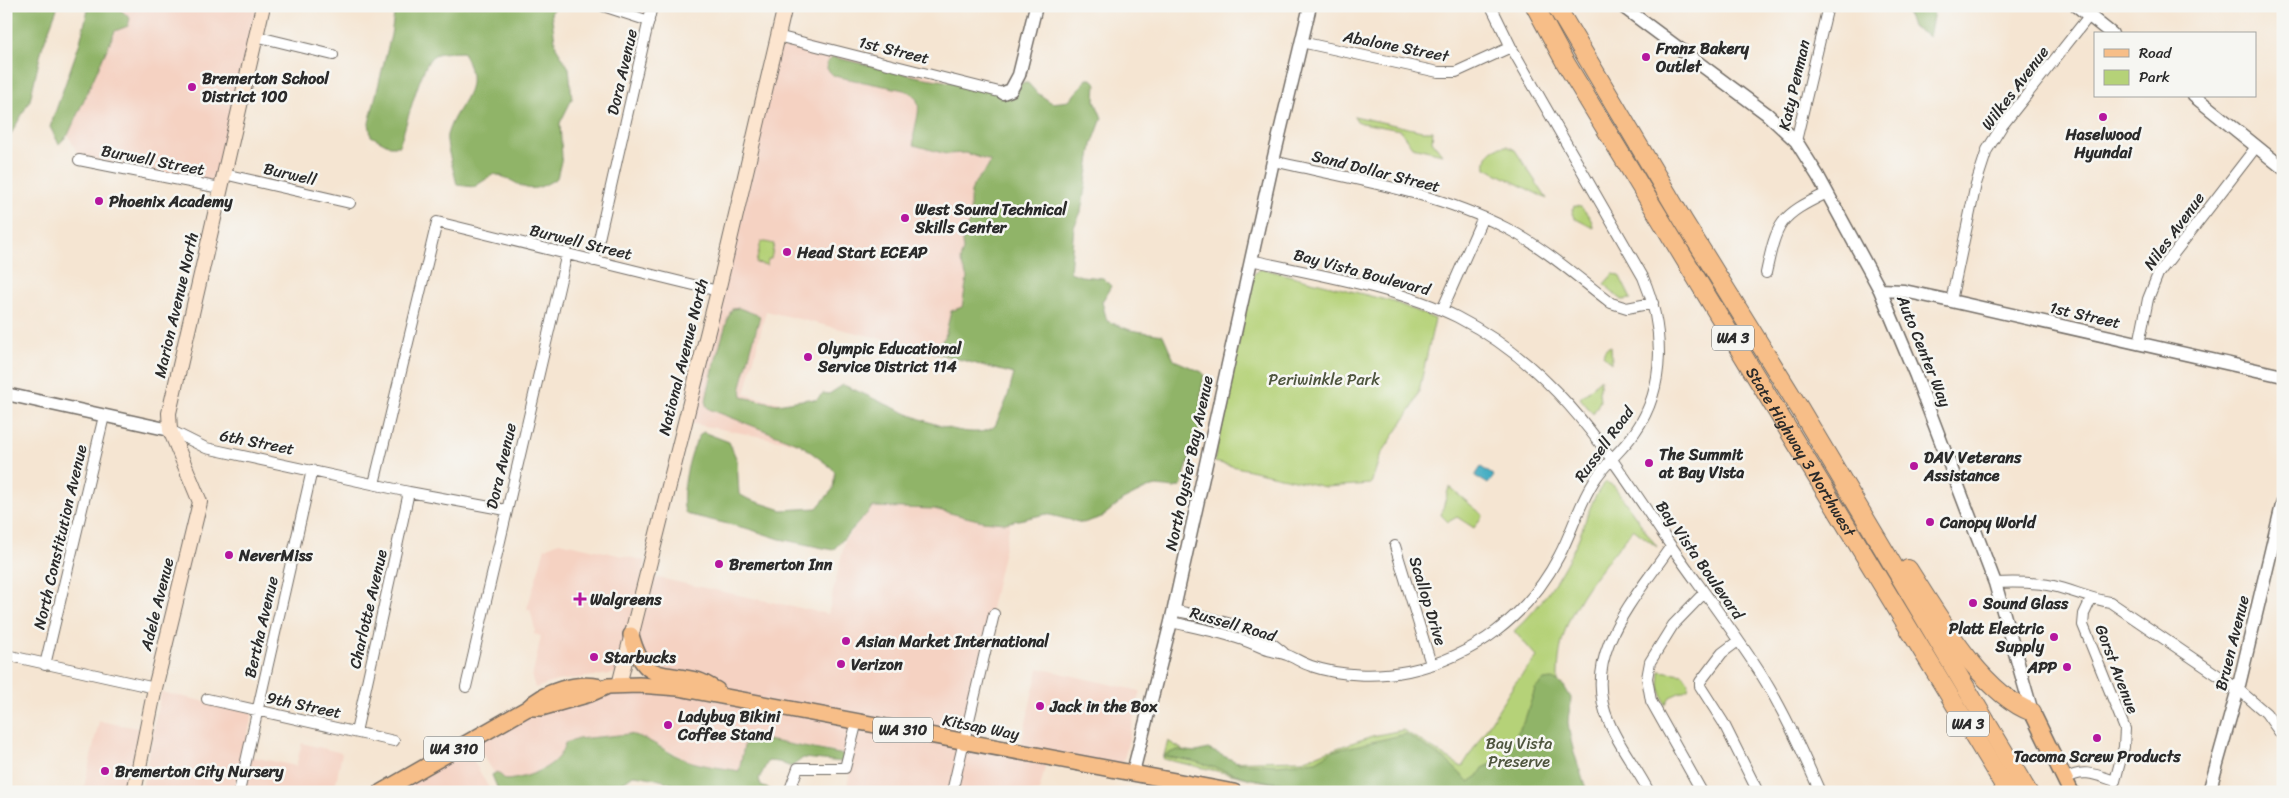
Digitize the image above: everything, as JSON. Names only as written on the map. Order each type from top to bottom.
[{"type":"highway","name":"State Highway 3 Northwest","points":[[1556,6],[1678,211],[1800,409],[2028,792]]},
{"type":"highway","name":"State Highway 3 Northwest","points":[[1536,10],[1565,62],[2008,792]]},
{"type":"highway","points":[[1800,409],[1852,481],[1903,562],[1974,664],[2006,700],[2032,712]]},
{"type":"highway","points":[[1927,656],[1995,792]]},
{"type":"main road","points":[[224,174],[263,6]]},
{"type":"main road","name":"National Avenue North","points":[[619,685],[718,291],[785,6]]},
{"type":"main road","name":"Marion Avenue North","points":[[170,430],[169,413],[224,174]]},
{"type":"main road","name":"Adele Avenue","points":[[134,792],[154,688],[200,502],[170,430]]},
{"type":"main road","points":[[631,635],[637,655],[645,667],[662,675],[698,680],[727,696]]},
{"type":"main road","name":"Kitsap Way","points":[[381,792],[528,708],[536,699],[589,684],[602,687],[619,685],[678,688],[727,696],[1234,792]]},
{"type":"main road","name":"Auto Center Way","points":[[2032,712],[2068,785]]},
{"type":"street","points":[[603,6],[649,21]]},
{"type":"street","name":"Dora Avenue","points":[[594,261],[652,6]]},
{"type":"street","points":[[1003,93],[1011,90],[1019,76],[1036,6]]},
{"type":"street","name":"North Oyster Bay Avenue","points":[[1133,772],[1172,616],[1273,161],[1310,6]]},
{"type":"street","name":"Russell Road","points":[[1172,616],[1227,622],[1254,632],[1286,654],[1310,666],[1344,673],[1398,672],[1452,657],[1479,644],[1507,623],[1526,604],[1555,564],[1593,481],[1638,428],[1656,383],[1659,354],[1653,303],[1643,277],[1511,47],[1490,6]]},
{"type":"street","name":"Auto Center Way","points":[[1622,6],[1767,114],[1796,141],[1827,193],[1880,290],[1995,583],[2032,712]]},
{"type":"street","name":"Katy Penman","points":[[1796,141],[1828,6]]},
{"type":"street","points":[[2077,6],[2109,32]]},
{"type":"street","name":"Wilkes Avenue","points":[[1951,301],[1976,184],[1987,150],[2002,126],[2089,16]]},
{"type":"street","points":[[255,36],[334,55]]},
{"type":"street","name":"1st Street","points":[[778,36],[855,58],[1003,93]]},
{"type":"street","name":"Abalone Street","points":[[1301,42],[1438,72],[1456,72],[1511,47]]},
{"type":"street","points":[[2196,98],[2283,168]]},
{"type":"street","name":"Niles Avenue","points":[[2139,344],[2148,299],[2158,274],[2256,146]]},
{"type":"street","name":"Burwell Street","points":[[79,160],[220,188]]},
{"type":"street","name":"Sand Dollar Street","points":[[1273,161],[1414,193],[1483,217],[1534,244],[1612,303],[1627,308],[1653,303]]},
{"type":"street","name":"Burwell","points":[[224,174],[350,203]]},
{"type":"street","points":[[1766,272],[1774,237],[1782,221],[1796,208],[1827,193]]},
{"type":"street","points":[[1442,310],[1483,217]]},
{"type":"street","name":"Burwell Street","points":[[374,484],[437,222],[718,291]]},
{"type":"street","name":"Dora Avenue","points":[[466,687],[567,253]]},
{"type":"street","name":"Bay Vista Boulevard","points":[[1251,260],[1392,293],[1442,310],[1492,338],[1530,365],[1574,409],[1759,671],[1794,733],[1820,792]]},
{"type":"street","name":"1st Street","points":[[1880,290],[1904,291],[1951,301],[2283,376]]},
{"type":"street","name":"6th Street","points":[[6,394],[170,430],[206,448],[409,492],[506,510]]},
{"type":"street","name":"North Constitution Avenue","points":[[45,665],[104,416]]},
{"type":"street","name":"Bertha Avenue","points":[[239,792],[312,470]]},
{"type":"street","name":"Charlotte Avenue","points":[[356,732],[409,492]]},
{"type":"street","name":"Bruen Avenue","points":[[2209,792],[2238,689],[2283,501]]},
{"type":"street","name":"Scallop Drive","points":[[1395,546],[1431,664]]},
{"type":"street","points":[[1649,792],[1609,723],[1601,697],[1600,672],[1605,650],[1616,626],[1671,546]]},
{"type":"street","points":[[1995,583],[2021,582],[2054,586],[2091,599],[2110,602],[2238,689],[2266,713],[2283,737]]},
{"type":"street","points":[[1702,792],[1651,702],[1647,678],[1650,662],[1673,626],[1694,601],[1704,593]]},
{"type":"street","name":"Gorst Avenue","points":[[2068,785],[2075,773],[2090,773],[2115,781],[2124,746],[2125,729],[2084,625],[2084,614],[2091,599]]},
{"type":"street","points":[[952,792],[994,614]]},
{"type":"street","points":[[1738,641],[1722,653],[1700,682],[1700,686],[1722,722],[1758,792]]},
{"type":"street","points":[[6,656],[154,688]]},
{"type":"street","name":"9th Street","points":[[207,700],[394,741]]},
{"type":"street","points":[[789,792],[798,768],[845,768],[857,721]]},
{"type":"shaded area","points":[[116,6],[258,6],[217,184],[79,156],[68,135],[115,31],[128,25],[130,18]]},
{"type":"shaded area","points":[[603,6],[652,6],[649,21]]},
{"type":"shaded area","name":"West Sound Technical Skills Center","points":[[777,36],[1098,119],[1039,377],[766,311],[745,394],[862,423],[856,455],[684,422]]},
{"type":"shaded area","points":[[873,507],[934,509],[982,521],[1010,523],[962,739],[727,693],[644,663],[637,628],[649,576],[828,614],[845,540]]},
{"type":"shaded area","points":[[559,542],[646,561],[617,673],[557,681],[535,688],[532,678],[541,636],[534,634],[535,629],[530,609],[527,609],[545,548]]},
{"type":"shaded area","points":[[1038,668],[1140,691],[1122,768],[1020,750]]},
{"type":"shaded area","points":[[646,687],[1047,759],[1039,792],[846,792],[853,755],[746,736],[740,771],[697,764],[637,735],[629,734],[578,739],[564,751],[556,762],[503,787],[473,739],[560,698]]},
{"type":"shaded area","points":[[161,692],[253,712],[234,792],[141,792]]},
{"type":"shaded area","points":[[99,721],[143,729],[130,792],[83,792]]},
{"type":"shaded area","points":[[302,743],[342,753],[334,792],[240,792],[248,756],[296,766]]},
{"type":"shaded area","points":[[465,745],[491,792],[386,792]]},
{"type":"green space","points":[[6,6],[58,6],[42,48],[30,100],[6,143]]},
{"type":"green space","points":[[89,6],[116,6],[130,18],[128,26],[115,31],[68,135],[59,144],[50,127],[80,42]]},
{"type":"green space","points":[[393,6],[555,6],[551,13],[556,47],[569,68],[572,99],[560,123],[562,157],[557,178],[537,188],[530,189],[494,174],[474,187],[457,185],[447,135],[451,123],[467,96],[470,87],[469,66],[463,52],[439,53],[428,61],[399,146],[390,146],[371,136],[369,123],[391,35],[395,8]]},
{"type":"green space","points":[[1905,6],[1932,6],[1934,12],[1929,37],[1912,27]]},
{"type":"green space","points":[[833,57],[919,77],[1014,92],[1022,83],[1028,83],[1036,92],[1052,103],[1069,101],[1087,79],[1092,79],[1096,83],[1095,101],[1102,118],[1092,145],[1081,212],[1074,227],[1070,272],[1081,276],[1103,278],[1111,286],[1102,302],[1107,321],[1130,330],[1163,335],[1174,360],[1202,372],[1204,375],[1201,392],[1200,424],[1181,486],[1174,488],[1157,486],[1147,488],[1123,500],[1102,517],[1083,523],[1046,514],[1005,523],[982,521],[934,509],[873,507],[833,550],[780,539],[749,529],[686,514],[684,497],[687,471],[694,446],[698,437],[703,432],[729,442],[737,460],[739,494],[748,499],[782,510],[817,508],[833,489],[835,473],[832,468],[800,444],[709,409],[706,405],[717,356],[732,309],[739,308],[760,316],[741,386],[742,397],[777,404],[808,399],[816,400],[823,393],[829,394],[843,385],[920,419],[964,431],[982,432],[995,426],[1007,399],[1014,374],[932,352],[945,337],[951,311],[962,307],[967,278],[960,260],[963,250],[964,232],[971,219],[971,195],[973,185],[990,161],[966,153],[946,154],[914,145],[918,107],[917,100],[912,94],[904,90],[834,76],[827,69],[827,62]]},
{"type":"green space","points":[[1354,116],[1422,131],[1433,131],[1432,141],[1442,154],[1412,147],[1400,130],[1362,123],[1357,121]]},
{"type":"green space","points":[[1507,146],[1515,150],[1547,199],[1486,168],[1488,155],[1498,148]]},
{"type":"green space","points":[[1574,206],[1581,207],[1585,211],[1591,219],[1593,228],[1574,218],[1572,213]]},
{"type":"green space","points":[[761,241],[774,244],[771,259],[768,259],[767,265],[756,263]]},
{"type":"green space","name":"Periwinkle Park","points":[[1264,269],[1394,302],[1435,319],[1419,391],[1412,408],[1380,456],[1371,484],[1325,487],[1214,462],[1252,276],[1258,270]]},
{"type":"green space","points":[[1613,274],[1619,275],[1631,299],[1622,300],[1604,284]]},
{"type":"green space","points":[[1611,346],[1612,363],[1603,355],[1605,349]]},
{"type":"green space","points":[[1601,379],[1600,401],[1593,414],[1580,398]]},
{"type":"green space","name":"Bay Vista Preserve","points":[[1606,482],[1614,486],[1657,547],[1633,529],[1589,586],[1576,606],[1566,628],[1560,651],[1558,674],[1559,698],[1565,745],[1575,792],[1311,792],[1163,759],[1168,741],[1193,756],[1215,762],[1302,760],[1372,736],[1403,730],[1462,767],[1515,683],[1537,657],[1514,631],[1534,611],[1558,577],[1578,540],[1596,494]]},
{"type":"green space","points":[[1449,487],[1483,515],[1474,528],[1457,517],[1448,522],[1441,515]]},
{"type":"green space","points":[[1660,671],[1683,674],[1689,683],[1688,689],[1670,697],[1665,705],[1659,686]]},
{"type":"green space","name":"Bay Vista Preserve","points":[[1553,679],[1564,686],[1571,698],[1568,719],[1569,731],[1587,792],[1329,792],[1318,788],[1251,779],[1193,761],[1162,756],[1177,750],[1196,752],[1208,749],[1239,763],[1277,765],[1316,761],[1333,751],[1406,734],[1447,761],[1469,782],[1478,776],[1483,768],[1501,759],[1506,754],[1525,719],[1535,689],[1544,680]]},
{"type":"green space","points":[[629,734],[649,741],[686,760],[739,771],[746,736],[845,755],[843,762],[803,758],[791,767],[779,762],[768,761],[759,779],[761,786],[776,792],[683,792],[680,788],[668,782],[633,775],[610,792],[499,792],[492,775],[497,772],[506,780],[524,777],[550,765],[557,759],[565,743],[578,739]]},
{"type":"water","points":[[1481,467],[1494,476],[1488,484],[1475,476]]},
{"type":"place","name":"Franz Bakery Outlet","points":[[1646,57]]},
{"type":"place","name":"Bremerton School District 100","points":[[192,87]]},
{"type":"place","name":"Haselwood Hyundai","points":[[2103,117]]},
{"type":"place","name":"Phoenix Academy","points":[[99,201]]},
{"type":"place","name":"West Sound Technical Skills Center","points":[[905,218]]},
{"type":"place","name":"Head Start ECEAP","points":[[787,252]]},
{"type":"place","name":"Olympic Educational Service District 114","points":[[808,357]]},
{"type":"place","name":"The Summit at Bay Vista","points":[[1649,463]]},
{"type":"place","name":"DAV Veterans Assistance","points":[[1914,466]]},
{"type":"place","name":"Canopy World","points":[[1930,522]]},
{"type":"place","name":"NeverMiss","points":[[229,555]]},
{"type":"place","name":"Bremerton Inn","points":[[719,564]]},
{"type":"place","name":"Walgreens","points":[[580,599]]},
{"type":"place","name":"Sound Glass","points":[[1973,603]]},
{"type":"place","name":"Platt Electric Supply","points":[[2054,637]]},
{"type":"place","name":"Asian Market International","points":[[846,641]]},
{"type":"place","name":"Starbucks","points":[[594,657]]},
{"type":"place","name":"Verizon","points":[[841,664]]},
{"type":"place","name":"APP","points":[[2067,667]]},
{"type":"place","name":"Jack in the Box","points":[[1040,706]]},
{"type":"place","name":"Ladybug Bikini Coffee Stand","points":[[668,725]]},
{"type":"place","name":"Tacoma Screw Products","points":[[2097,738]]},
{"type":"place","name":"Bremerton City Nursery","points":[[105,771]]}]
